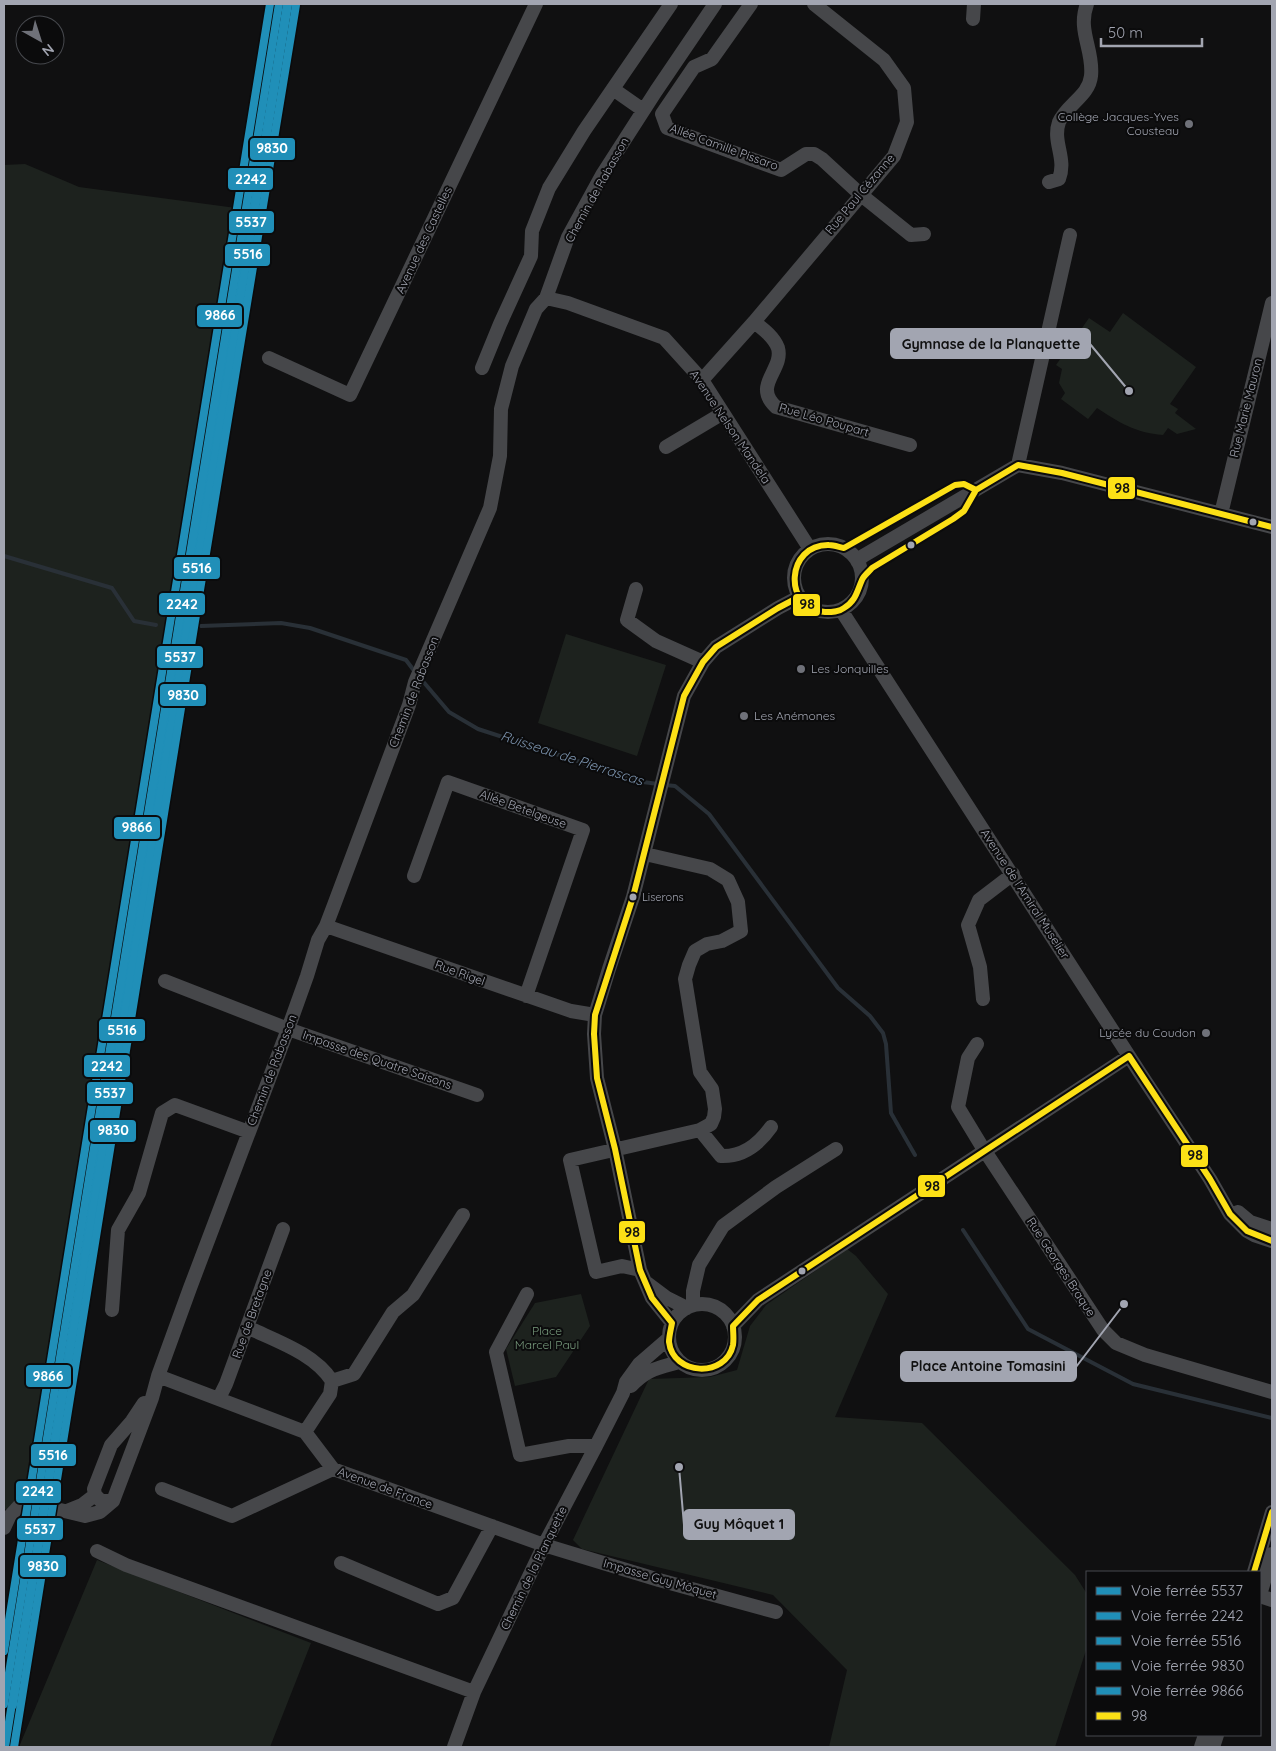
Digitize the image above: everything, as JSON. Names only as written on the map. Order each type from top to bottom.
[{"type":"street","name":"Avenue des Castelles","points":[[269,358],[350,395],[536,4]]},
{"type":"street","points":[[482,368],[531,256],[532,231],[549,188],[584,132],[671,4]]},
{"type":"street","name":"Chemin de Rabasson","points":[[113,1501],[288,1029],[318,940],[326,926],[424,663],[490,508],[500,456],[501,409],[512,366],[536,309],[546,298],[568,237],[602,175],[643,110],[715,4]]},
{"type":"street","name":"Allée Camille Pissaro","points":[[751,4],[712,59],[694,67],[662,114],[667,128],[781,170],[806,154],[814,154],[860,194]]},
{"type":"street","name":"Rue Paul Cézanne","points":[[702,380],[754,322],[894,156],[907,122],[904,88],[884,60],[814,4]]},
{"type":"street","points":[[973,19],[974,4]]},
{"type":"street","points":[[1049,182],[1058,179],[1062,169],[1057,130],[1060,120],[1089,88],[1091,62],[1083,18],[1087,4]]},
{"type":"street","points":[[613,89],[643,110]]},
{"type":"street","points":[[860,194],[911,235],[924,234]]},
{"type":"street","points":[[1018,465],[1070,235]]},
{"type":"street","name":"Avenue Nelson Mandela","points":[[546,298],[568,303],[664,338],[702,380],[810,549]]},
{"type":"street","name":"Rue Marie Mauron","points":[[1221,514],[1272,303]]},
{"type":"street","name":"Rue Léo Poupart","points":[[754,322],[768,334],[778,349],[778,357],[767,386],[769,401],[776,407],[910,445]]},
{"type":"street","points":[[666,447],[723,413]]},
{"type":"street","points":[[858,561],[863,556],[1018,465],[1062,473],[1272,527]]},
{"type":"street","points":[[827,544],[836,545],[852,554],[858,561],[861,570],[860,589],[856,598],[849,605],[840,610],[822,612],[805,604],[799,597],[795,587],[796,565],[810,549],[827,544]]},
{"type":"street","points":[[636,590],[626,620],[656,641],[703,662]]},
{"type":"street","points":[[672,1323],[658,1307],[642,1275],[615,1149],[597,1078],[594,1034],[595,1015],[634,897],[684,696],[703,662],[716,647],[799,597]]},
{"type":"street","name":"Avenue de l'Amiral Muselier","points":[[840,610],[1210,1179],[1230,1214],[1254,1235],[1272,1241]]},
{"type":"street","name":"Allée Betelgeuse","points":[[414,876],[448,782],[583,830],[526,996]]},
{"type":"street","points":[[644,854],[710,869],[728,880],[738,902],[741,931],[722,941],[707,944],[695,951],[685,979],[700,1072],[712,1089],[715,1108],[710,1124],[700,1130],[570,1160],[596,1272],[622,1266],[642,1275],[667,1298],[690,1306],[709,1305],[723,1312],[733,1326],[735,1336],[734,1346],[724,1362],[706,1370],[697,1370],[680,1362],[670,1347],[669,1338],[672,1323],[678,1314],[690,1306],[699,1265],[723,1226],[776,1187],[836,1149]]},
{"type":"street","points":[[983,999],[980,967],[968,925],[979,900],[1013,874]]},
{"type":"street","name":"Rue Rigel","points":[[326,926],[571,1011],[595,1015]]},
{"type":"street","name":"Impasse des Quatre Saisons","points":[[165,981],[288,1029],[477,1095]]},
{"type":"street","name":"Rue Georges Braque","points":[[977,1044],[968,1058],[958,1107],[1103,1330],[1116,1343],[1145,1355],[1272,1392]]},
{"type":"street","points":[[733,1326],[758,1300],[986,1152],[1129,1056]]},
{"type":"street","points":[[112,1310],[118,1230],[139,1193],[162,1113],[175,1104],[249,1132]]},
{"type":"street","points":[[700,1130],[721,1156],[728,1157],[745,1151],[761,1141],[771,1127]]},
{"type":"street","name":"Avenue de l'Amiral Muselier","points":[[1210,1179],[1242,1216],[1250,1222],[1272,1229]]},
{"type":"street","points":[[332,1380],[354,1374],[393,1312],[413,1294],[463,1215]]},
{"type":"street","name":"Rue de Bretagne","points":[[219,1398],[283,1229]]},
{"type":"street","points":[[527,1294],[496,1352],[520,1454],[569,1446],[596,1446]]},
{"type":"street","points":[[723,1312],[758,1300]]},
{"type":"street","points":[[158,1376],[305,1432],[330,1394],[332,1380],[324,1369],[295,1350],[247,1327]]},
{"type":"street","name":"Chemin de la Planquette","points":[[454,1747],[474,1692],[544,1545],[623,1393],[626,1382],[639,1364],[669,1338]]},
{"type":"street","name":"Chemin de la Planquette","points":[[623,1393],[645,1372],[659,1366],[680,1362]]},
{"type":"street","name":"Chemin de Rabasson","points":[[95,1495],[94,1489],[111,1444],[132,1421],[158,1376]]},
{"type":"street","name":"Avenue de France","points":[[305,1432],[333,1469],[544,1545]]},
{"type":"street","points":[[162,1489],[232,1516],[333,1469]]},
{"type":"street","points":[[67,1511],[82,1505],[95,1495],[101,1501],[113,1501]]},
{"type":"street","points":[[4,1528],[9,1517],[20,1506],[28,1505],[67,1511],[85,1516],[100,1512],[113,1501]]},
{"type":"street","points":[[1254,1571],[1272,1512]]},
{"type":"street","points":[[342,1562],[438,1604],[453,1598],[492,1526]]},
{"type":"street","name":"Impasse Guy Môquet","points":[[544,1545],[659,1580],[776,1612]]},
{"type":"street","points":[[97,1552],[135,1568],[474,1692]]},
{"type":"street","points":[[1261,1592],[1272,1554]]},
{"type":"green space","points":[[25,164],[79,187],[236,208],[35,1469],[30,1496],[8,1510],[4,1509],[4,165]]},
{"type":"green space","points":[[1123,313],[1196,367],[1170,404],[1178,409],[1175,413],[1196,429],[1177,434],[1168,428],[1163,435],[1144,432],[1120,422],[1097,408],[1088,419],[1061,399],[1065,393],[1059,383],[1062,369],[1056,365],[1089,318],[1110,332]]},
{"type":"green space","points":[[566,634],[666,665],[637,756],[538,723]]},
{"type":"green space","points":[[847,1249],[856,1256],[888,1294],[835,1417],[922,1423],[1075,1575],[1086,1592],[1086,1650],[1055,1747],[829,1747],[847,1670],[773,1595],[582,1549],[573,1540],[649,1379],[710,1377],[737,1370],[750,1326],[766,1305]]},
{"type":"green space","name":"Place Marcel Paul","points":[[581,1294],[590,1326],[556,1377],[515,1386],[506,1349],[535,1303]]},
{"type":"green space","points":[[97,1560],[311,1643],[270,1747],[19,1747]]},
{"type":"waterway","name":"Ruisseau de Pierrascas","points":[[4,556],[112,588],[134,621],[156,625]]},
{"type":"waterway","name":"Ruisseau de Pierrascas","points":[[201,626],[281,623],[310,628],[406,660],[415,672]]},
{"type":"waterway","name":"Ruisseau de Pierrascas","points":[[421,679],[449,712],[478,729],[643,782],[658,784]]},
{"type":"waterway","name":"Ruisseau de Pierrascas","points":[[665,785],[675,786],[709,814],[838,988],[870,1016],[883,1033],[886,1044],[891,1113],[915,1155]]},
{"type":"waterway","name":"Ruisseau de Pierrascas","points":[[963,1230],[1028,1329],[1133,1384],[1272,1418]]},
{"type":"rail line","name":"9866","points":[[4,1651],[270,4]]},
{"type":"rail line","name":"2242","points":[[4,1704],[279,4]]},
{"type":"rail line","name":"5537","points":[[5,1747],[287,4]]},
{"type":"rail line","name":"5516","points":[[13,1705],[288,5]]},
{"type":"rail line","name":"9830","points":[[14,1747],[296,5]]},
{"type":"transit line","name":"98","points":[[976,490],[1018,465],[1062,473],[1272,527]]},
{"type":"transit line","name":"98","points":[[964,484],[976,490],[964,511],[872,568],[863,578],[856,596],[848,605],[838,611],[825,612],[811,608],[801,600],[796,589],[795,577],[798,565],[804,555],[815,547],[829,545],[844,548],[955,485],[964,484]]},
{"type":"transit line","name":"98","points":[[799,597],[716,647],[703,662],[684,696],[633,897],[595,1015],[594,1034],[597,1078],[615,1149],[640,1270],[652,1298],[672,1323],[669,1342],[673,1353],[689,1367],[711,1368],[721,1363],[728,1356],[733,1345],[733,1326],[758,1300],[1129,1056]]},
{"type":"transit line","name":"98","points":[[1129,1056],[1210,1179],[1230,1214],[1247,1231],[1272,1241]]},
{"type":"transit line","name":"98","points":[[1254,1571],[1272,1512]]},
{"type":"place","name":"Collège Jacques-Yves Cousteau","points":[[1189,124]]},
{"type":"place","name":"Gymnase de la Planquette","points":[[1129,391]]},
{"type":"place","name":"Les Jonquilles","points":[[801,669]]},
{"type":"place","name":"Les Anémones","points":[[744,716]]},
{"type":"place","name":"Liserons","points":[[633,897]]},
{"type":"place","name":"Lycée du Coudon","points":[[1206,1033]]},
{"type":"place","name":"Place Antoine Tomasini","points":[[1124,1304]]},
{"type":"place","name":"Guy Môquet 1","points":[[679,1467]]}]
